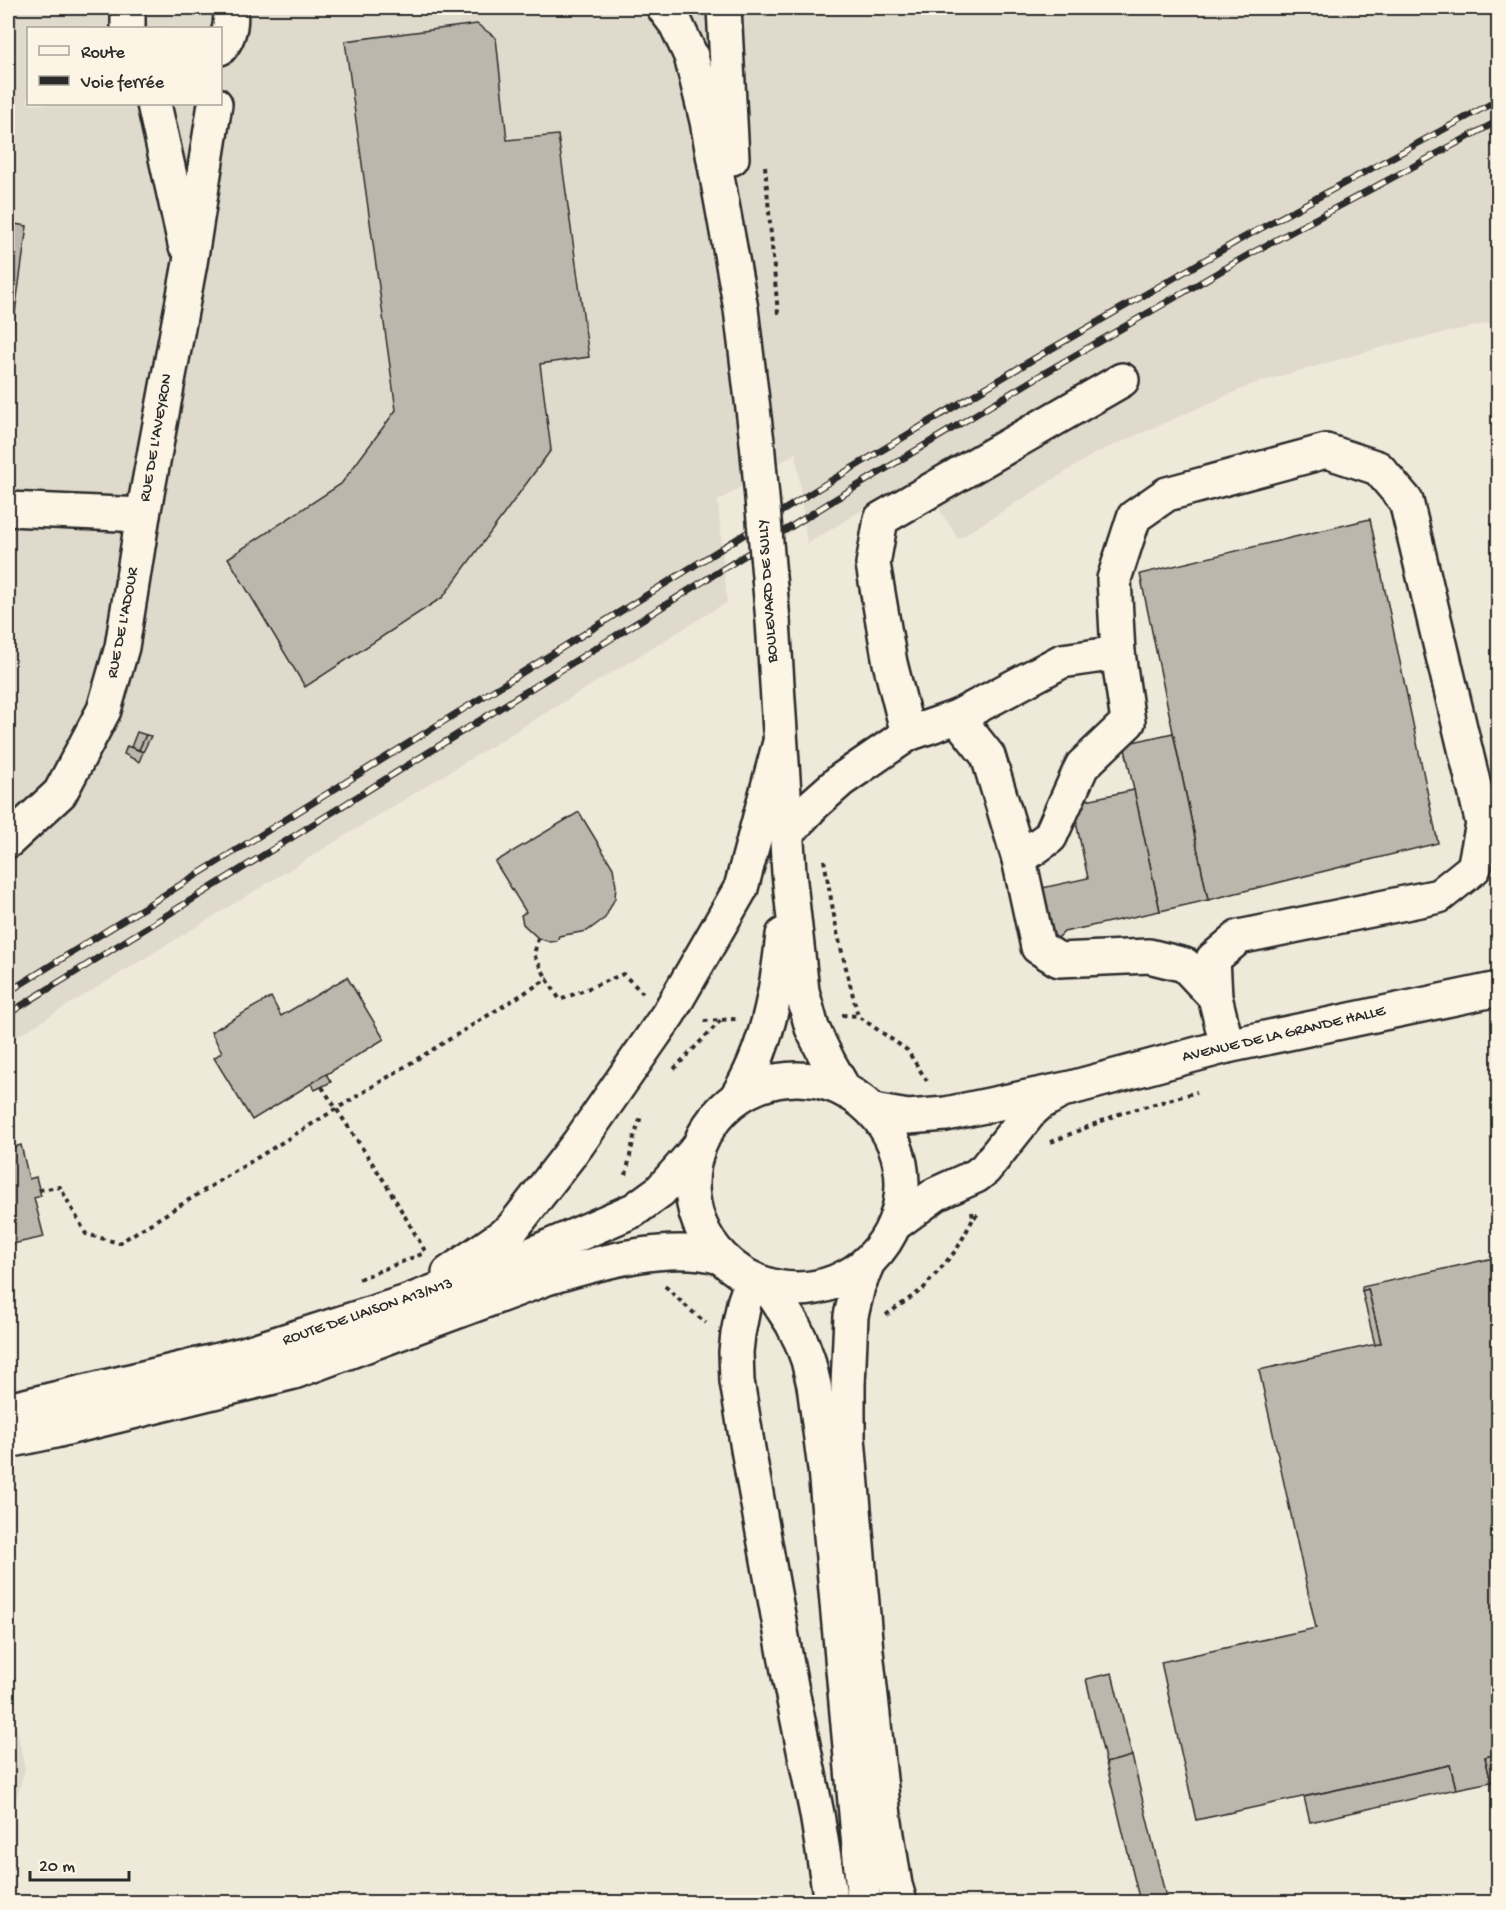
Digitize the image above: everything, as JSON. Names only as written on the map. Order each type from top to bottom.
[{"type":"main road","points":[[663,8],[676,24],[691,56],[707,121],[741,309]]},
{"type":"main road","points":[[724,8],[741,309]]},
{"type":"main road","name":"RUE DE L'AVEYRON","points":[[154,105],[190,263]]},
{"type":"main road","name":"RUE DE L'AVEYRON","points":[[8,509],[143,515],[190,263],[215,105]]},
{"type":"main road","name":"BOULEVARD DE SULLY","points":[[741,309],[757,442],[773,621],[789,873]]},
{"type":"main road","points":[[908,734],[890,663],[873,564],[881,519],[1122,380]]},
{"type":"main road","points":[[1019,859],[1050,837],[1082,766],[1128,722],[1118,653],[1114,579],[1134,517],[1167,494],[1326,451],[1378,468],[1406,501],[1483,824],[1474,868],[1439,896],[1239,937],[1213,959],[1215,997],[1227,1046]]},
{"type":"main road","name":"RUE DE L'ADOUR","points":[[8,841],[60,793],[104,710],[123,647],[143,515]]},
{"type":"main road","points":[[787,834],[814,804],[841,780],[908,734],[957,717],[1062,662],[1118,653]]},
{"type":"main road","points":[[957,717],[988,756],[1019,859],[1038,947],[1059,960],[1149,956],[1185,965],[1215,997]]},
{"type":"main road","points":[[407,1302],[511,1230],[578,1144],[669,1013],[741,888],[780,742]]},
{"type":"main road","points":[[789,873],[798,961],[807,1012],[819,1043],[845,1090]]},
{"type":"main road","points":[[736,1098],[756,1064],[770,1016],[781,957],[789,873]]},
{"type":"main road","name":"AVENUE DE LA GRANDE HALLE","points":[[1071,1088],[1227,1046],[1498,989]]},
{"type":"main road","points":[[790,1079],[818,1081],[845,1090],[873,1111],[887,1128],[900,1159],[902,1192],[895,1224],[883,1245],[868,1262],[838,1281],[815,1288],[791,1289],[760,1283],[735,1270],[720,1257],[705,1236],[694,1206],[692,1174],[698,1149],[709,1126],[736,1098],[762,1085],[790,1079]]},
{"type":"main road","points":[[873,1111],[908,1117],[946,1114],[1071,1088]]},
{"type":"main road","points":[[895,1224],[936,1194],[976,1176],[985,1169],[1018,1125],[1040,1103],[1071,1088]]},
{"type":"main road","name":"ROUTE DE LIAISON A13/N13","points":[[8,1410],[244,1354],[407,1302],[523,1258],[634,1210],[660,1191],[698,1149]]},
{"type":"main road","name":"ROUTE DE LIAISON A13/N13","points":[[8,1441],[294,1371],[547,1278],[589,1265],[646,1255],[694,1251],[720,1257]]},
{"type":"main road","points":[[868,1262],[855,1294],[850,1328],[848,1438],[866,1651],[884,1816],[895,1885],[900,1902]]},
{"type":"main road","points":[[760,1283],[744,1303],[736,1352],[737,1381],[789,1676],[817,1814],[831,1902]]},
{"type":"main road","points":[[760,1283],[792,1323],[808,1360],[814,1385],[826,1481],[864,1902]]},
{"type":"path","points":[[765,156],[778,320]]},
{"type":"path","points":[[814,804],[837,932],[858,1016],[907,1050],[946,1114]]},
{"type":"path","points":[[537,938],[534,955],[560,1000],[623,974],[645,995]]},
{"type":"path","points":[[39,1190],[60,1187],[86,1234],[119,1243],[547,979]]},
{"type":"path","points":[[671,1072],[722,1020]]},
{"type":"path","points":[[322,1087],[338,1108],[426,1252]]},
{"type":"path","points":[[1044,1145],[1119,1114],[1197,1092]]},
{"type":"path","points":[[634,1210],[625,1173],[634,1137],[645,1108]]},
{"type":"path","points":[[966,1180],[973,1219]]},
{"type":"path","points":[[850,1328],[881,1318],[923,1289],[957,1249],[973,1219],[981,1211]]},
{"type":"path","points":[[352,1282],[426,1252],[435,1245]]},
{"type":"path","points":[[646,1255],[663,1284],[688,1308],[712,1328],[738,1334]]},
{"type":"shaded area","points":[[8,8],[1498,8],[1498,321],[1394,344],[1253,384],[1094,454],[958,539],[938,507],[901,486],[807,544],[796,453],[718,501],[727,602],[8,1042]]},
{"type":"shaded area","points":[[8,1686],[25,1769],[8,1828]]},
{"type":"building","points":[[477,24],[496,38],[507,140],[558,135],[589,357],[540,364],[551,450],[443,597],[305,687],[228,558],[341,484],[396,410],[345,41]]},
{"type":"building","points":[[8,223],[27,226],[8,363]]},
{"type":"building","points":[[1370,519],[1438,843],[1208,900],[1140,574]]},
{"type":"building","points":[[137,732],[146,735],[139,750],[131,747]]},
{"type":"building","points":[[1173,733],[1208,900],[1160,911],[1124,744]]},
{"type":"building","points":[[146,735],[151,736],[143,752],[139,750]]},
{"type":"building","points":[[127,746],[143,752],[139,762],[124,754]]},
{"type":"building","points":[[1134,790],[1160,911],[1064,932],[1058,938],[1049,940],[1043,927],[1049,919],[1042,888],[1088,878],[1072,803]]},
{"type":"building","points":[[579,812],[613,868],[615,898],[605,918],[587,931],[559,936],[557,941],[550,942],[538,938],[523,924],[521,915],[526,912],[495,862]]},
{"type":"building","points":[[347,977],[384,1039],[252,1120],[214,1058],[222,1052],[211,1032],[271,997],[281,1016]]},
{"type":"building","points":[[326,1074],[331,1082],[315,1090],[311,1084]]},
{"type":"building","points":[[21,1145],[29,1179],[36,1177],[41,1196],[34,1198],[44,1237],[8,1245],[8,1149]]},
{"type":"building","points":[[1498,1257],[1498,1754],[1485,1757],[1491,1782],[1456,1789],[1450,1765],[1196,1820],[1161,1662],[1316,1628],[1259,1370],[1381,1343],[1368,1289],[1362,1291],[1362,1287]]},
{"type":"building","points":[[1368,1289],[1381,1343],[1375,1345],[1362,1291]]},
{"type":"building","points":[[1112,1673],[1132,1756],[1106,1763],[1086,1679]]},
{"type":"building","points":[[1498,1754],[1498,1780],[1491,1782],[1485,1757]]},
{"type":"building","points":[[1132,1756],[1167,1902],[1140,1902],[1106,1763]]},
{"type":"building","points":[[1450,1765],[1456,1789],[1310,1822],[1304,1797]]},
{"type":"railway","points":[[8,992],[824,485],[1032,360],[1241,239],[1498,100]]},
{"type":"railway","points":[[8,1014],[834,500],[1041,375],[1250,254],[1498,121]]}]
